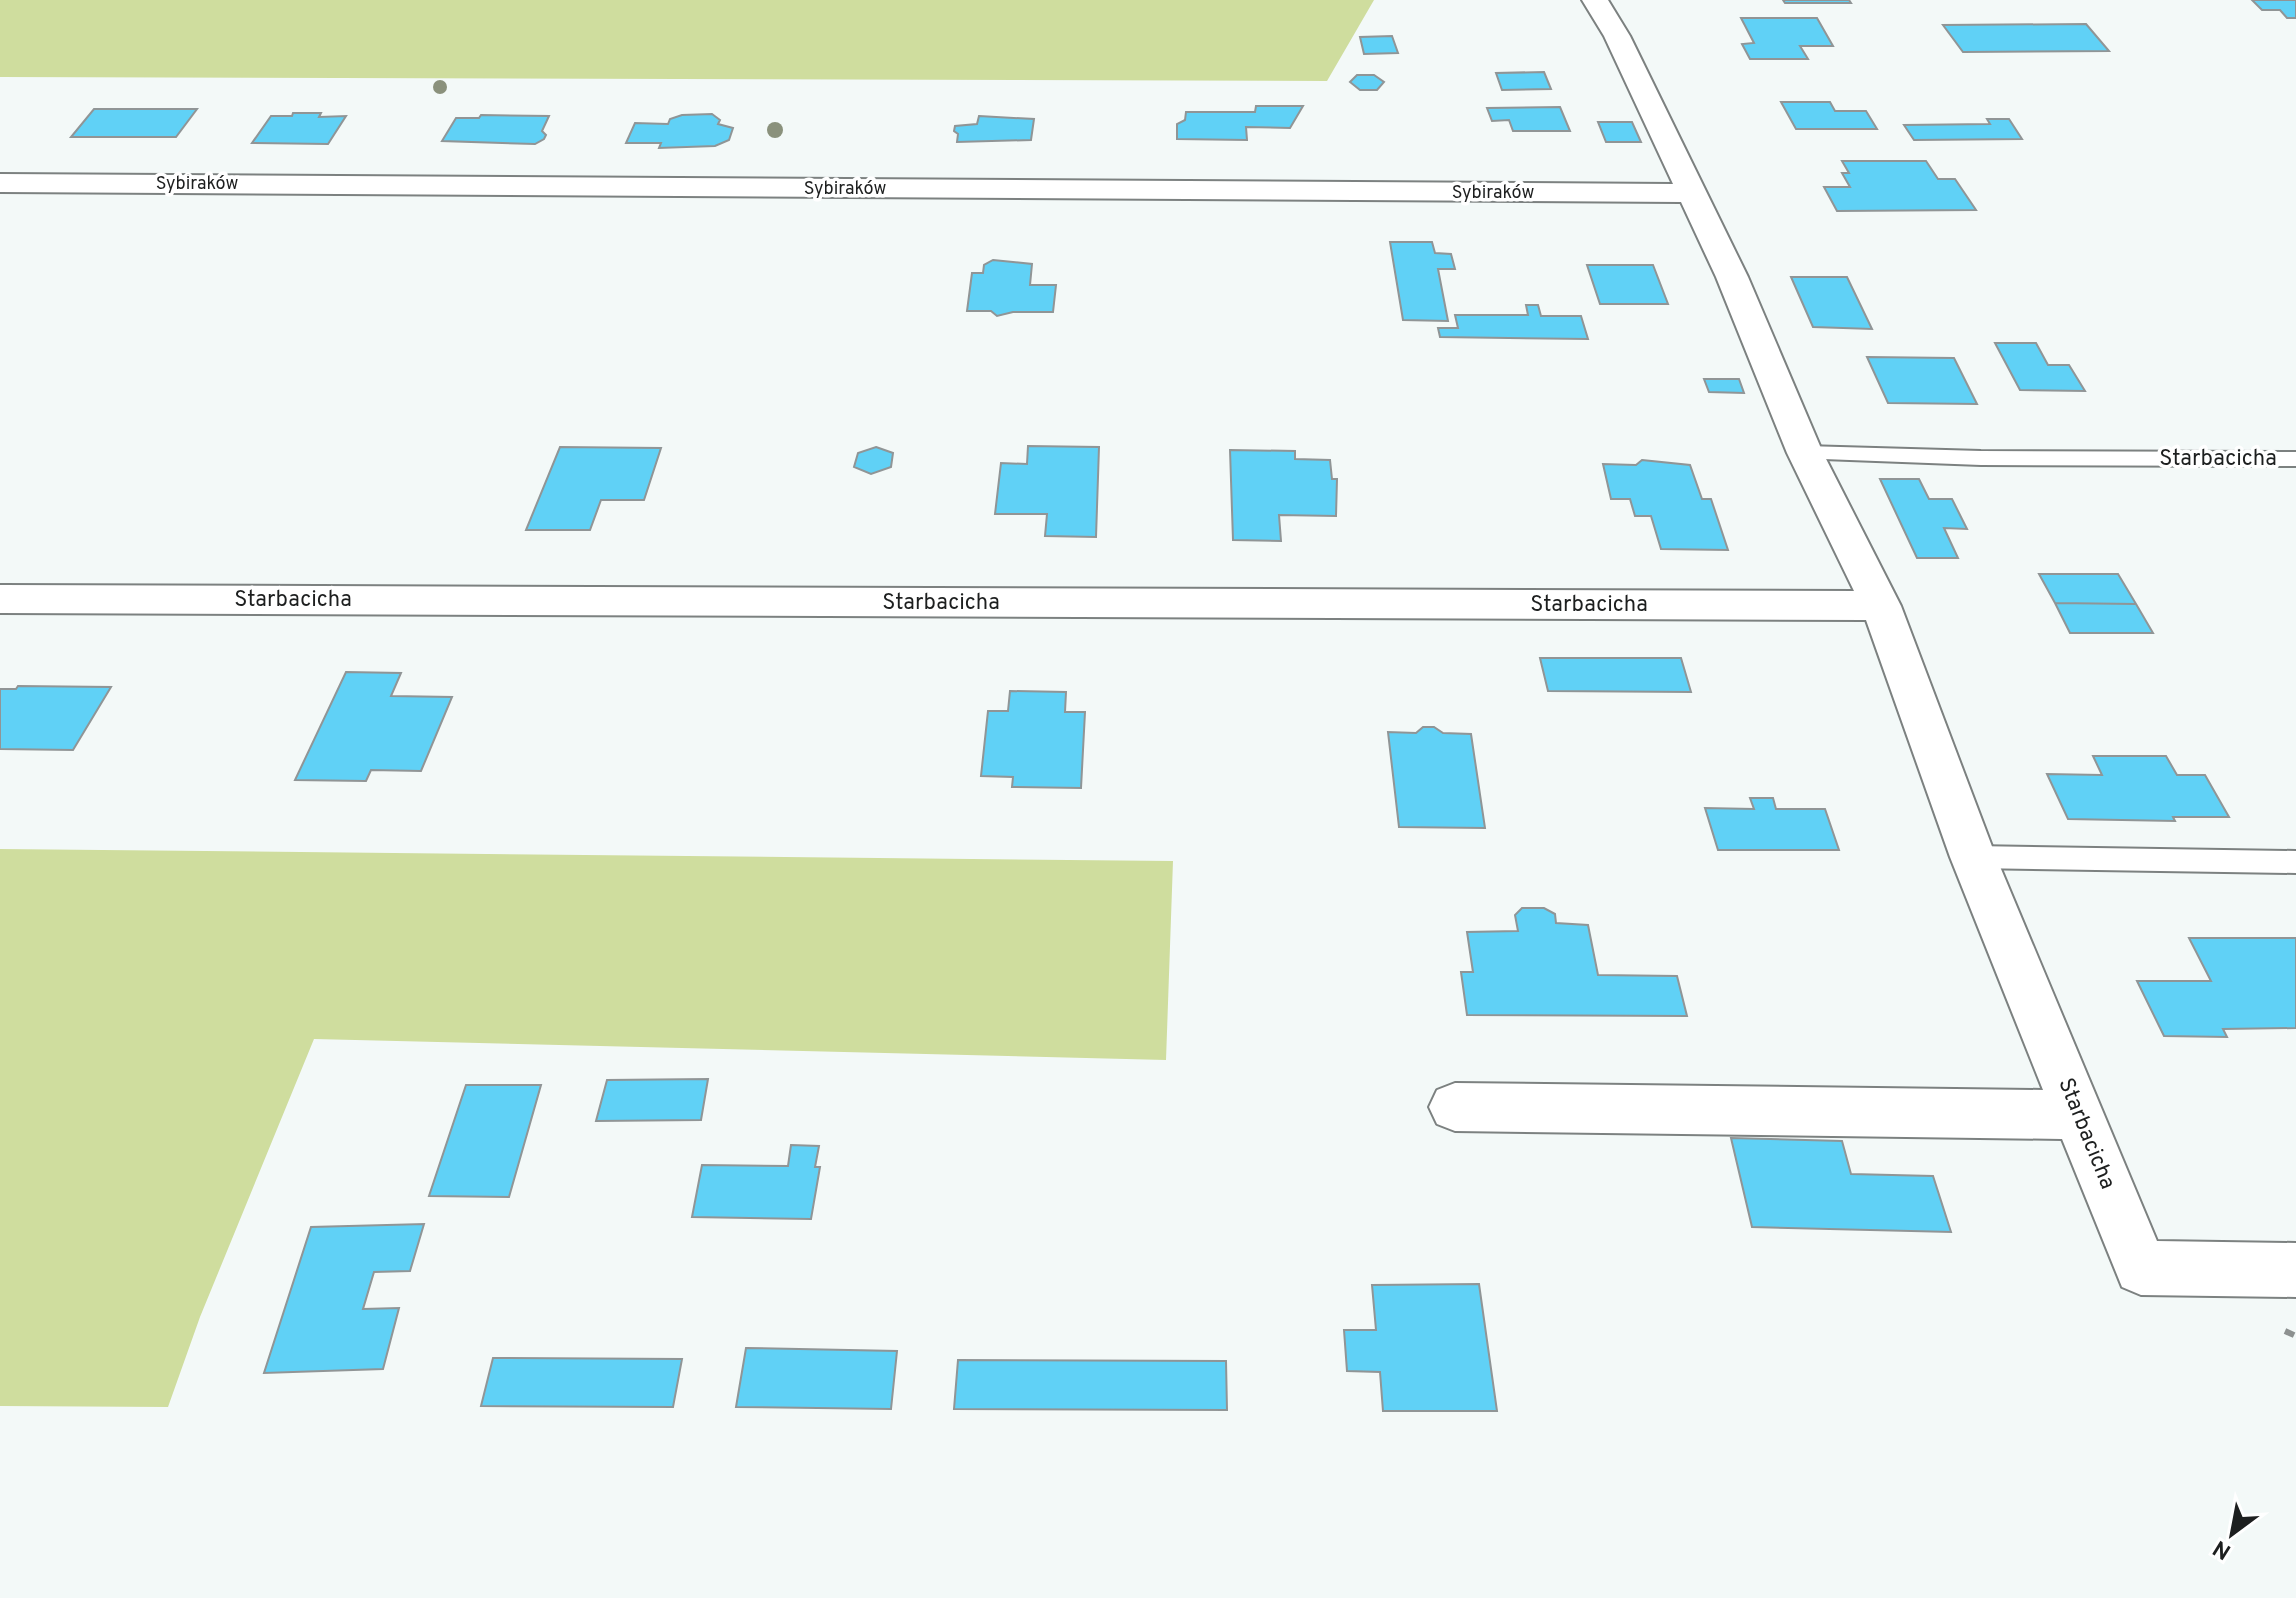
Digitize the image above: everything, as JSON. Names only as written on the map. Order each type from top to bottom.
[{"type":"street","name":"Starbacicha","points":[[1595,0],[1617,36],[1732,277],[1805,453],[1881,606],[1973,857],[2141,1268],[2296,1270]]},
{"type":"street","name":"Sybiraków","points":[[0,183],[1691,193]]},
{"type":"street","name":"Starbacicha","points":[[0,599],[1881,606]]},
{"type":"street","points":[[1455,1107],[2078,1115]]},
{"type":"lane","name":"Starbacicha","points":[[1805,453],[1981,458],[2296,459]]},
{"type":"lane","points":[[1973,857],[2296,862]]},
{"type":"green space","points":[[0,0],[1374,0],[1327,81],[0,77]]},
{"type":"green space","points":[[0,849],[1173,861],[1166,1060],[314,1039],[200,1317],[168,1407],[0,1406]]},
{"type":"building","points":[[1783,0],[1849,0],[1851,3],[1785,3]]},
{"type":"building","points":[[2252,0],[2296,0],[2296,18],[2287,18],[2280,10],[2262,10]]},
{"type":"building","points":[[1741,18],[1817,18],[1833,46],[1800,46],[1808,59],[1750,59],[1742,44],[1754,43]]},
{"type":"building","points":[[2086,24],[2109,51],[1963,52],[1943,25]]},
{"type":"building","points":[[1392,36],[1398,53],[1364,54],[1360,37]]},
{"type":"building","points":[[1544,72],[1551,89],[1502,90],[1496,73]]},
{"type":"building","points":[[1357,75],[1374,75],[1384,82],[1377,90],[1360,90],[1350,82]]},
{"type":"building","points":[[1781,102],[1830,102],[1835,111],[1866,111],[1877,129],[1796,129]]},
{"type":"building","points":[[1256,106],[1303,106],[1290,128],[1246,127],[1247,140],[1177,139],[1177,124],[1185,120],[1186,112],[1255,112]]},
{"type":"building","points":[[1560,107],[1570,131],[1513,131],[1509,120],[1492,121],[1487,108]]},
{"type":"building","points":[[94,109],[197,109],[176,137],[71,137]]},
{"type":"building","points":[[293,113],[321,113],[319,117],[346,116],[328,144],[252,143],[271,116],[292,116]]},
{"type":"building","points":[[712,114],[720,120],[718,124],[733,128],[729,140],[715,146],[659,148],[661,143],[626,143],[635,123],[668,124],[670,119],[682,115]]},
{"type":"building","points":[[481,115],[549,116],[542,131],[546,135],[535,144],[442,141],[456,118],[479,118]]},
{"type":"building","points":[[979,116],[1034,119],[1031,140],[957,142],[955,126],[977,124]]},
{"type":"building","points":[[1987,119],[2009,119],[2022,139],[1914,140],[1904,125],[1990,124]]},
{"type":"building","points":[[1598,122],[1632,122],[1641,142],[1606,142]]},
{"type":"building","points":[[1842,161],[1926,161],[1938,179],[1955,179],[1976,210],[1837,211],[1824,187],[1850,187],[1842,173],[1849,173]]},
{"type":"building","points":[[1390,242],[1432,242],[1435,253],[1451,254],[1455,269],[1438,269],[1448,321],[1403,320]]},
{"type":"building","points":[[993,260],[1032,264],[1030,285],[1056,285],[1053,312],[1013,312],[997,316],[991,311],[967,311],[972,273],[983,273],[984,265]]},
{"type":"building","points":[[1587,265],[1653,265],[1668,304],[1600,304]]},
{"type":"building","points":[[1791,277],[1847,277],[1872,329],[1813,327]]},
{"type":"building","points":[[1526,305],[1538,305],[1541,316],[1581,316],[1588,339],[1440,337],[1438,328],[1458,328],[1455,315],[1528,315]]},
{"type":"building","points":[[1995,343],[2036,343],[2048,365],[2069,365],[2085,391],[2020,390]]},
{"type":"building","points":[[1867,357],[1954,358],[1977,404],[1888,403]]},
{"type":"building","points":[[1704,379],[1739,379],[1744,393],[1709,392]]},
{"type":"building","points":[[1028,446],[1099,447],[1096,537],[1045,536],[1047,514],[995,514],[1001,463],[1027,464]]},
{"type":"building","points":[[560,447],[661,448],[644,500],[601,500],[590,530],[526,530]]},
{"type":"building","points":[[876,447],[893,453],[891,467],[871,474],[854,467],[858,453]]},
{"type":"building","points":[[1230,450],[1295,451],[1295,459],[1330,460],[1332,479],[1337,479],[1336,516],[1279,515],[1281,541],[1233,540]]},
{"type":"building","points":[[1642,460],[1690,465],[1702,499],[1711,499],[1728,550],[1661,549],[1651,516],[1635,516],[1630,499],[1611,499],[1603,464],[1636,465]]},
{"type":"building","points":[[1880,479],[1919,479],[1929,499],[1952,499],[1967,529],[1944,528],[1958,558],[1917,558]]},
{"type":"building","points":[[2039,574],[2118,574],[2136,604],[2055,603]]},
{"type":"building","points":[[2055,603],[2136,604],[2153,633],[2070,633]]},
{"type":"building","points":[[1540,658],[1681,658],[1691,692],[1548,691]]},
{"type":"building","points":[[346,672],[401,673],[391,696],[452,697],[421,771],[371,770],[366,781],[295,780]]},
{"type":"building","points":[[18,686],[111,687],[73,750],[0,749],[0,689],[16,689]]},
{"type":"building","points":[[1010,691],[1066,692],[1065,712],[1085,712],[1081,788],[1012,787],[1013,777],[981,776],[988,711],[1008,711]]},
{"type":"building","points":[[1423,727],[1434,727],[1443,733],[1471,734],[1485,828],[1399,827],[1388,732],[1416,733]]},
{"type":"building","points":[[2093,756],[2166,756],[2177,775],[2205,775],[2229,817],[2173,817],[2175,821],[2068,819],[2047,774],[2102,775]]},
{"type":"building","points":[[1750,798],[1773,798],[1776,809],[1825,809],[1839,850],[1718,850],[1705,808],[1754,809]]},
{"type":"building","points":[[1522,908],[1544,908],[1555,914],[1556,923],[1588,925],[1598,975],[1677,976],[1687,1016],[1467,1015],[1461,972],[1473,972],[1467,932],[1518,931],[1515,915]]},
{"type":"building","points":[[2189,938],[2296,938],[2296,1028],[2223,1029],[2227,1037],[2164,1036],[2137,981],[2211,981]]},
{"type":"building","points":[[708,1079],[701,1120],[596,1121],[607,1080]]},
{"type":"building","points":[[466,1085],[541,1085],[509,1197],[429,1196]]},
{"type":"building","points":[[1731,1138],[1842,1141],[1851,1174],[1933,1176],[1951,1232],[1752,1227]]},
{"type":"building","points":[[791,1145],[819,1146],[815,1167],[820,1167],[811,1219],[692,1217],[702,1165],[788,1166]]},
{"type":"building","points":[[424,1224],[410,1271],[374,1272],[363,1309],[399,1308],[383,1369],[264,1373],[311,1227]]},
{"type":"building","points":[[1479,1284],[1497,1411],[1383,1411],[1380,1372],[1347,1371],[1344,1330],[1376,1330],[1372,1285]]},
{"type":"building","points":[[746,1348],[897,1351],[891,1409],[736,1407]]},
{"type":"building","points":[[493,1358],[682,1359],[673,1407],[481,1406]]},
{"type":"building","points":[[958,1360],[1226,1361],[1227,1410],[954,1409]]}]
